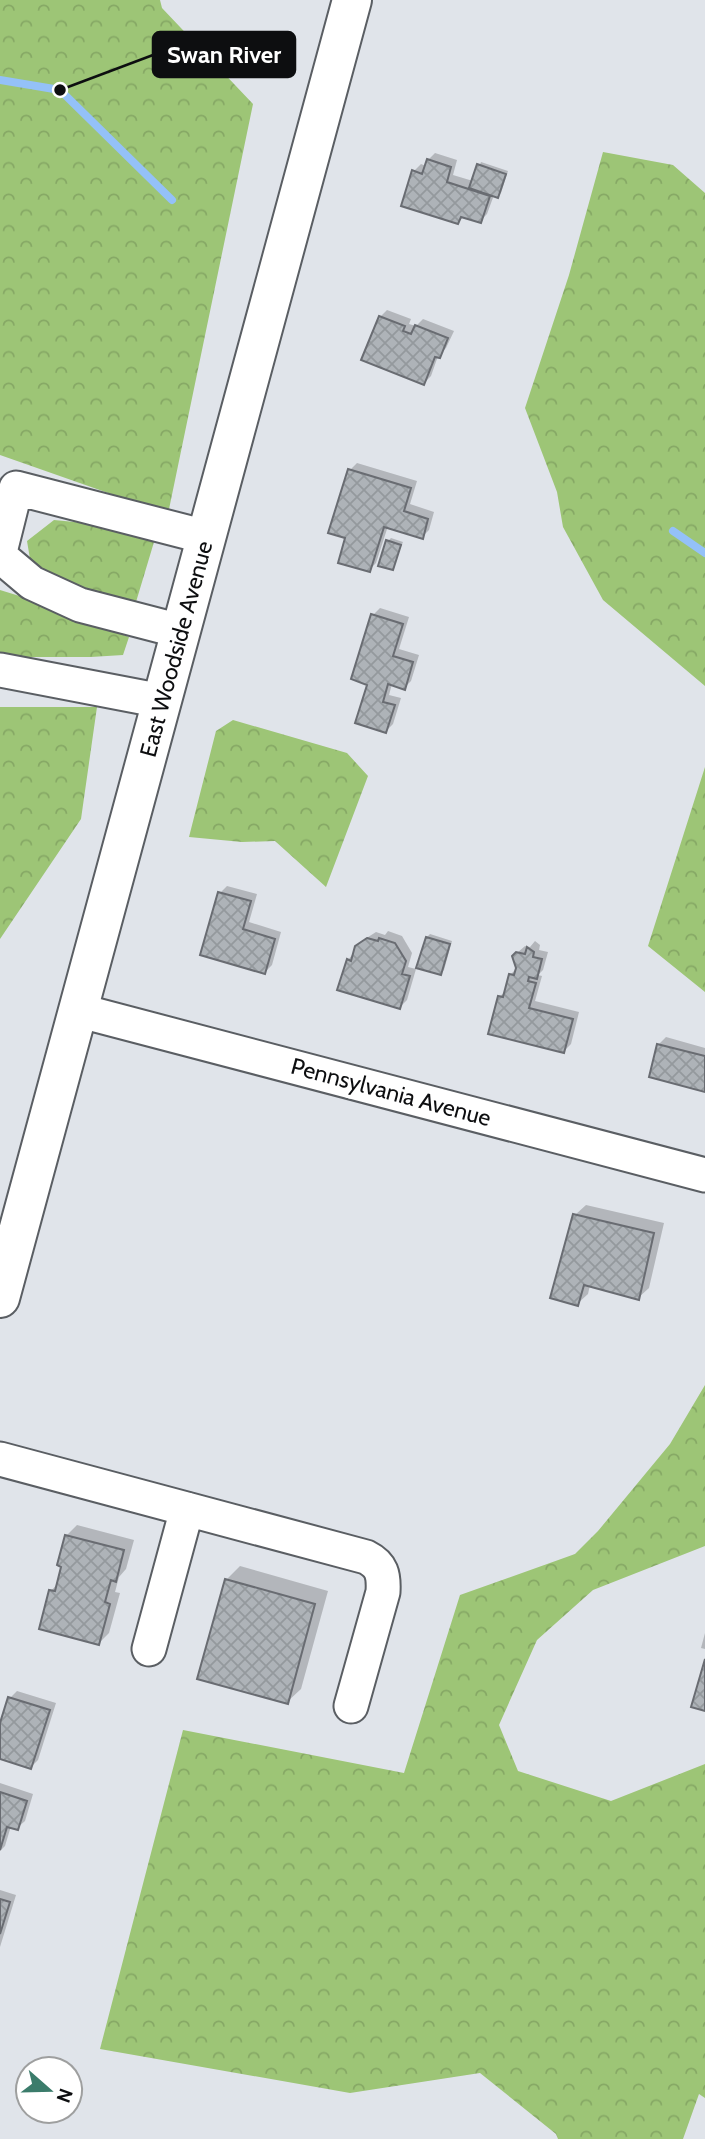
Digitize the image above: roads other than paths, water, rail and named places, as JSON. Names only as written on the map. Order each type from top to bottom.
[{"type":"main road","name":"East Woodside Avenue","points":[[0,1298],[352,0]]},
{"type":"street","points":[[180,631],[80,605],[32,583],[0,554],[16,488],[206,537]]},
{"type":"street","points":[[0,670],[162,701]]},
{"type":"street","name":"Pennsylvania Avenue","points":[[77,1010],[705,1175]]},
{"type":"street","points":[[0,1459],[366,1557],[381,1568],[384,1578],[383,1592],[351,1706]]},
{"type":"street","points":[[149,1649],[187,1509]]},
{"type":"waterway","points":[[0,80],[60,90],[172,200]]},
{"type":"waterway","points":[[673,531],[705,553]]},
{"type":"place","name":"Swan River","points":[[60,90]]}]
